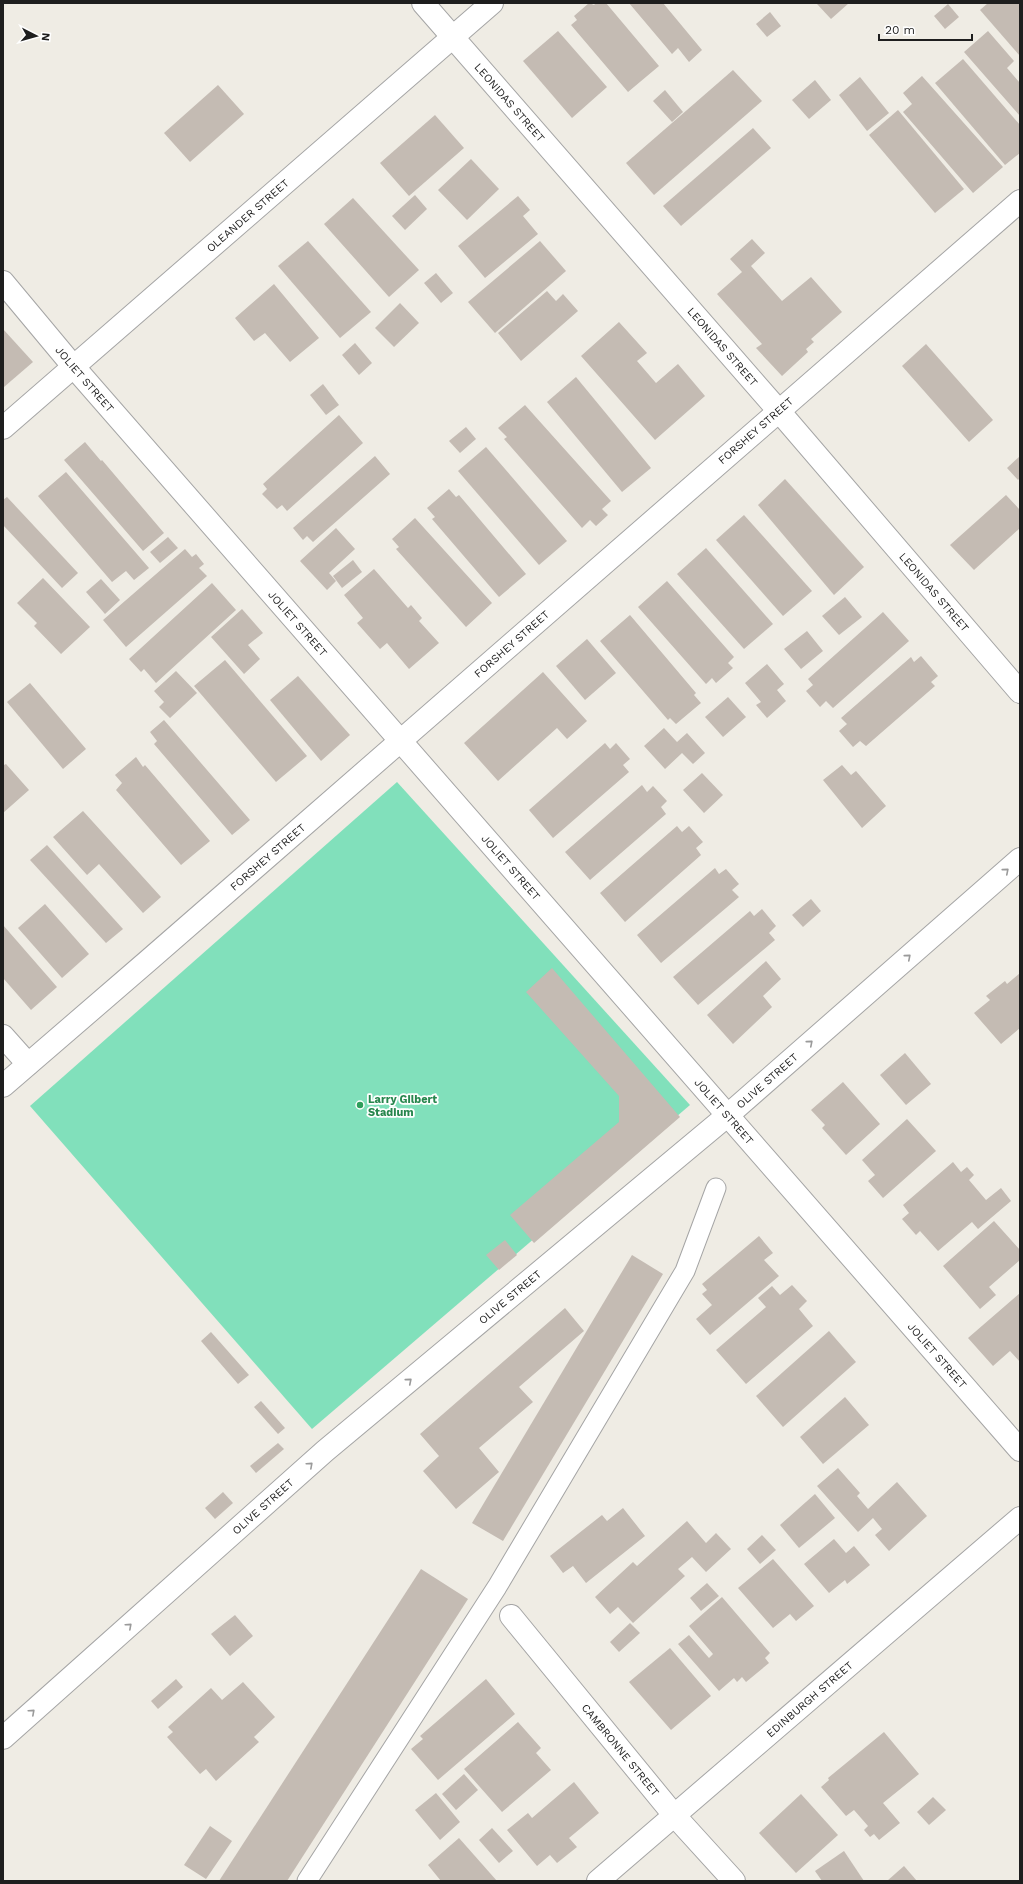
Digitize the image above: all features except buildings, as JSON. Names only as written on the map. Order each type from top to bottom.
[{"type":"street","name":"LEONIDAS STREET","points":[[422,3],[778,410],[1020,692]]},
{"type":"street","name":"OLEANDER STREET","points":[[3,428],[492,3]]},
{"type":"street","name":"FORSHEY STREET","points":[[3,1086],[1020,201]]},
{"type":"street","name":"JOLIET STREET","points":[[3,282],[74,366],[1020,1450]]},
{"type":"street","name":"OLIVE STREET","points":[[3,1738],[325,1451],[728,1115],[1020,859]]},
{"type":"street","points":[[3,1036],[28,1064]]},
{"type":"street","name":"EDINBURGH STREET","points":[[598,1881],[1020,1518]]},
{"type":"street","name":"CAMBRONNE STREET","points":[[511,1616],[674,1815],[734,1881]]},
{"type":"lane","points":[[307,1881],[497,1587],[685,1270],[716,1188]]},
{"type":"green space","name":"Larry Gilbert Stadium","points":[[397,782],[690,1105],[312,1429],[30,1106]]},
{"type":"place","name":"Larry Gilbert Stadium","points":[[360,1105]]}]
